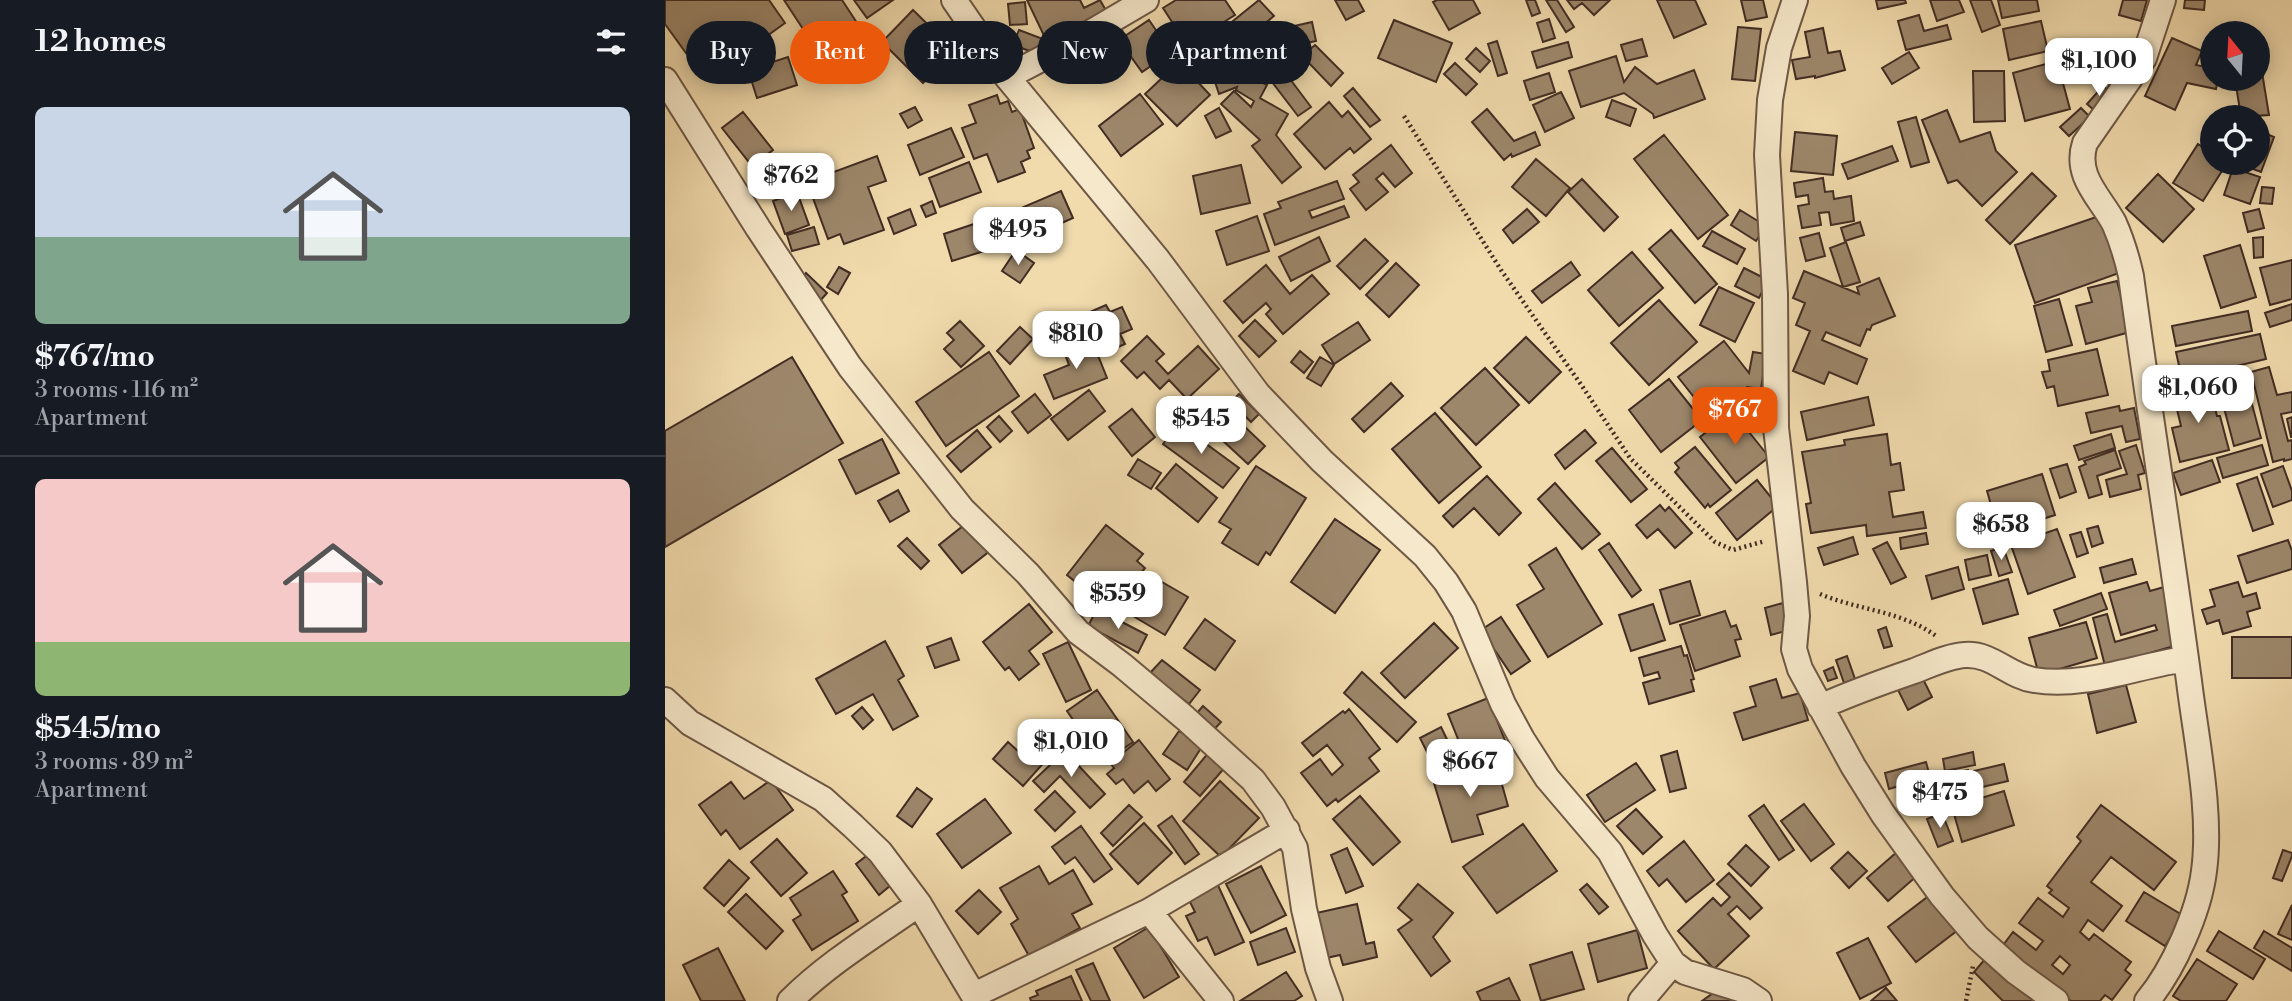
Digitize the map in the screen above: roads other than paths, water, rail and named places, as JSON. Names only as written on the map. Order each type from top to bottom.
[{"type":"street","points":[[954,0],[968,21]]},
{"type":"street","points":[[1023,69],[1146,0]]},
{"type":"street","points":[[1795,0],[1779,48],[1770,100],[1767,155],[1775,294],[1776,428],[1797,616],[1794,649],[1800,668],[1820,707],[1883,814],[1942,896],[1978,938],[2016,972],[2056,1001]]},
{"type":"street","points":[[2147,1001],[2160,986],[2199,894],[2206,839],[2203,796],[2131,276],[2125,249],[2113,222],[2084,174],[2081,156],[2085,143],[2144,58],[2163,0]]},
{"type":"street","points":[[665,80],[758,228],[851,367],[962,509],[1028,574],[1078,632],[1175,709],[1253,780],[1287,830],[1295,848],[1304,909],[1318,968],[1330,1001]]},
{"type":"street","points":[[1013,84],[1150,250],[1258,394],[1306,445],[1425,556],[1446,582],[1464,611],[1503,704],[1522,739],[1547,778],[1610,852],[1654,935],[1673,963],[1685,972],[1742,990],[1759,1001]]},
{"type":"street","points":[[1820,707],[1875,684],[1962,655],[1987,657],[2022,677],[2048,681],[2117,675],[2186,659]]},
{"type":"street","points":[[665,700],[690,723],[823,799],[880,852],[919,904],[975,998],[1149,911],[1287,830]]},
{"type":"street","points":[[790,1001],[843,956],[919,904]]},
{"type":"street","points":[[1149,911],[1221,1001]]},
{"type":"street","points":[[1641,1001],[1673,963]]}]
